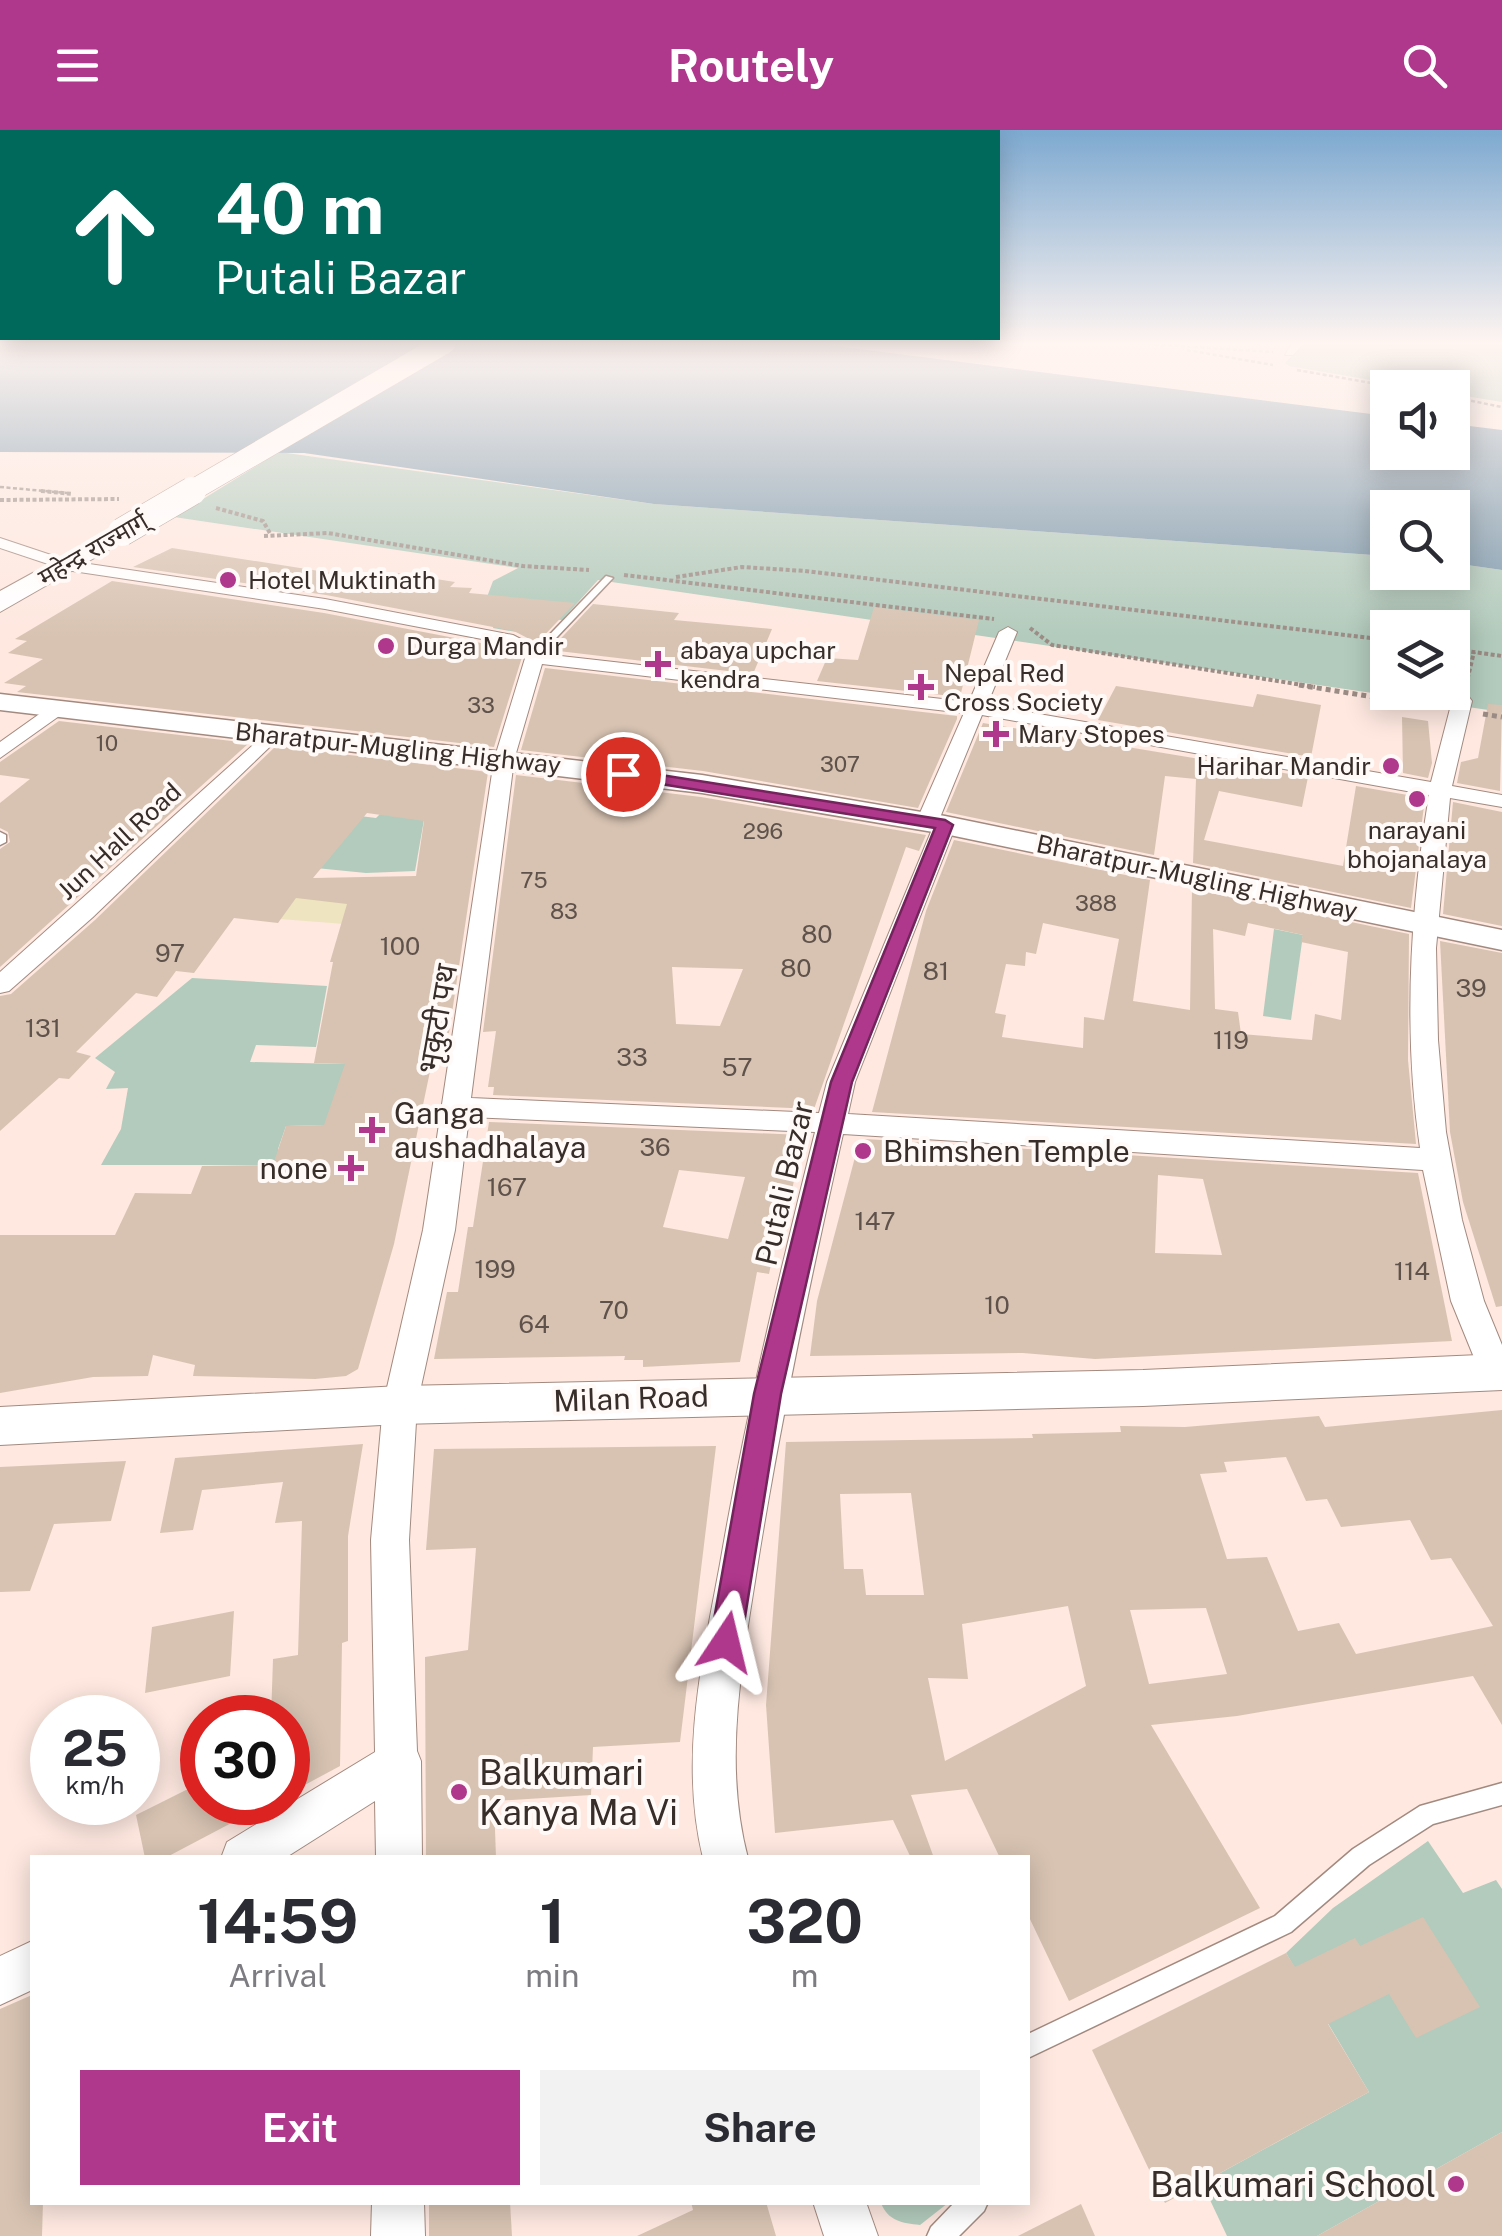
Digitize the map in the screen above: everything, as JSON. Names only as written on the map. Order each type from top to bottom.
[{"type":"highway","name":"महेन्द्र राज्मार्ग्","points":[[0,602],[277,441]]},
{"type":"main road","name":"Bharatpur-Mugling Highway","points":[[0,702],[702,784],[936,823],[1502,940]]},
{"type":"street","points":[[0,544],[66,565],[390,616],[513,640],[546,660],[972,708],[1502,802]]},
{"type":"street","name":"Putali Bazar","points":[[725,1855],[718,1823],[714,1713],[768,1394],[841,1082],[936,823],[972,708],[1014,626]]},
{"type":"street","name":"भृकुटी पथ","points":[[399,1855],[400,1761],[390,1540],[400,1405],[439,1230],[480,958],[504,760],[535,656]]},
{"type":"street","points":[[0,752],[59,708]]},
{"type":"street","points":[[1459,710],[1439,789],[1423,1042],[1436,1160],[1452,1242],[1480,1341],[1499,1372]]},
{"type":"street","name":"Jun Hall Road","points":[[0,985],[85,912],[272,734]]},
{"type":"street","points":[[455,1106],[641,1112],[1436,1160]]},
{"type":"street","name":"Milan Road","points":[[0,1426],[400,1405],[1143,1388],[1499,1372]]},
{"type":"street","points":[[248,1855],[400,1761]]},
{"type":"street","points":[[0,1981],[30,1965]]},
{"type":"street","points":[[398,2205],[398,2236]]},
{"type":"street","points":[[841,2205],[852,2236]]},
{"type":"lane","points":[[535,656],[609,578]]},
{"type":"lane","points":[[1030,2050],[1283,1924],[1362,1857],[1428,1814],[1502,1794]]},
{"type":"lane","points":[[940,2236],[972,2205]]},
{"type":"path","points":[[0,486],[99,496]]},
{"type":"path","points":[[264,536],[328,534],[523,566],[581,568],[609,578],[636,575],[670,579],[1014,626],[1052,645],[1370,693]]},
{"type":"path","points":[[670,579],[720,568],[805,571],[1370,638]]},
{"type":"path","points":[[1470,651],[1502,656]]},
{"type":"path","points":[[1470,667],[1474,652]]},
{"type":"green space","points":[[279,452],[654,504],[1370,555],[1370,590],[1470,590],[1470,565],[1502,570],[1502,712],[1470,707],[1470,610],[1370,610],[1370,693],[598,580],[562,620],[514,615],[522,633],[493,628],[500,606],[484,605],[493,581],[518,568],[174,517]]},
{"type":"green space","points":[[381,813],[425,814],[415,871],[366,873],[306,867],[344,814],[376,818]]},
{"type":"green space","points":[[1274,929],[1303,935],[1291,1020],[1263,1016]]},
{"type":"green space","points":[[192,978],[327,986],[316,1047],[256,1045],[250,1062],[388,1065],[325,1125],[286,1126],[278,1149],[286,1165],[101,1165],[121,1129],[128,1088],[106,1089],[115,1072],[95,1058]]},
{"type":"green space","points":[[1428,1841],[1463,1893],[1496,1880],[1502,1889],[1502,2132],[1317,2236],[1227,2236],[1202,2183],[1369,2092],[1286,1953],[1333,1908]]},
{"type":"green space","points":[[882,2205],[945,2205],[920,2225],[896,2220]]},
{"type":"sand","points":[[282,896],[366,902],[345,924],[280,919]]},
{"type":"water","points":[[0,441],[1370,441],[1370,470],[1470,470],[1470,441],[1502,441],[1502,570],[1470,565],[1470,490],[1370,490],[1370,555],[654,504],[304,453],[0,452]]},
{"type":"building","points":[[172,548],[389,582],[398,573],[455,582],[450,587],[472,588],[469,593],[575,603],[537,643],[514,631],[326,595],[133,567]]},
{"type":"building","points":[[112,581],[324,613],[507,648],[522,657],[494,747],[17,692],[26,686],[4,683],[43,659],[8,653],[27,641],[15,639]]},
{"type":"building","points":[[593,604],[679,613],[674,620],[772,629],[753,674],[550,650]]},
{"type":"building","points":[[874,607],[979,620],[960,697],[817,681],[827,658],[858,660]]},
{"type":"building","points":[[545,668],[957,719],[918,808],[703,771],[521,750]]},
{"type":"building","points":[[1116,686],[1253,707],[1257,694],[1321,705],[1311,757],[1098,720]]},
{"type":"building","points":[[1488,704],[1502,705],[1500,791],[1457,783],[1461,762],[1478,758]]},
{"type":"building","points":[[1402,717],[1428,721],[1432,763],[1428,778],[1403,773]]},
{"type":"building","points":[[59,721],[249,743],[0,967],[0,849],[10,842],[8,832],[0,828],[0,803],[30,779],[0,775],[0,762]]},
{"type":"building","points":[[983,723],[1308,777],[1302,807],[1219,791],[1204,840],[1343,866],[1356,786],[1425,798],[1411,908],[1193,863],[1196,779],[1165,776],[1154,855],[946,812]]},
{"type":"building","points":[[276,746],[488,772],[449,1033],[438,1033],[394,1244],[358,1369],[346,1376],[193,1376],[195,1365],[153,1355],[148,1376],[93,1377],[0,1393],[0,1235],[115,1235],[135,1193],[191,1194],[202,1166],[273,1165],[286,1126],[324,1125],[345,1064],[314,1063],[330,962],[347,904],[296,898],[278,923],[234,918],[194,973],[176,971],[157,997],[136,993],[76,1052],[91,1056],[69,1079],[59,1078],[0,1131],[0,996],[11,994],[95,920]],"holes":[[[367,813],[424,821],[416,876],[313,878]]]},
{"type":"building","points":[[516,775],[701,797],[926,835],[919,851],[906,847],[814,1109],[493,1095],[494,1087],[488,1087],[496,1031],[483,1032]],"holes":[[[672,967],[743,969],[720,1026],[676,1024]]]},
{"type":"building","points":[[1453,802],[1502,812],[1502,926],[1443,914]]},
{"type":"building","points":[[954,840],[1150,880],[1133,1001],[1190,1010],[1192,889],[1409,934],[1408,1060],[1416,1144],[872,1112],[926,911]],"holes":[[[1043,923],[1119,939],[1104,1020],[1084,1017],[1083,1048],[1002,1037],[1006,1015],[995,1013],[1006,964],[1025,966],[1026,952],[1036,954]],[[1248,923],[1303,935],[1301,942],[1348,952],[1341,1020],[1315,1014],[1312,1040],[1241,1034],[1238,1012],[1215,1009],[1213,929],[1245,936]]]},
{"type":"building","points":[[1440,941],[1502,953],[1502,1306],[1496,1307],[1463,1202],[1450,1132]]},
{"type":"building","points":[[489,1122],[803,1135],[781,1246],[775,1245],[769,1274],[757,1272],[740,1362],[643,1367],[643,1360],[624,1360],[625,1356],[434,1359],[447,1292],[458,1292],[468,1227],[473,1227]],"holes":[[[679,1170],[745,1177],[728,1239],[663,1227]]]},
{"type":"building","points":[[865,1139],[1418,1173],[1452,1341],[1095,1359],[1023,1353],[810,1356],[817,1301],[859,1142]],"holes":[[[1158,1175],[1203,1179],[1222,1255],[1155,1253]]]},
{"type":"building","points":[[1502,1410],[1502,1725],[1473,1676],[1237,1716],[1151,1725],[1260,1908],[1069,2001],[1030,1919],[1030,1855],[999,1855],[967,1789],[911,1795],[933,1855],[910,1855],[893,1820],[775,1833],[766,1705],[786,1442],[1033,1438],[1032,1434],[1121,1432],[1120,1426],[1185,1427],[1319,1416],[1325,1427]],"holes":[[[1286,1457],[1306,1501],[1327,1499],[1341,1527],[1410,1520],[1431,1560],[1451,1558],[1493,1626],[1356,1654],[1339,1623],[1298,1631],[1267,1557],[1227,1559],[1200,1474],[1227,1472],[1224,1462]],[[911,1493],[924,1595],[866,1595],[863,1569],[844,1569],[840,1494]],[[1068,1606],[1086,1686],[945,1761],[928,1678],[968,1679],[962,1624]],[[1206,1608],[1227,1674],[1149,1684],[1130,1610]]]},
{"type":"building","points":[[363,1444],[348,1536],[348,1641],[342,1643],[340,1766],[310,1782],[310,1695],[272,1695],[273,1659],[298,1655],[302,1521],[275,1523],[283,1482],[202,1490],[193,1530],[160,1533],[175,1458]]},
{"type":"building","points":[[716,1446],[680,1742],[593,1747],[591,1795],[494,1801],[496,1855],[426,1855],[425,1657],[468,1650],[476,1548],[426,1550],[434,1449]]},
{"type":"building","points":[[126,1461],[111,1521],[54,1524],[30,1591],[0,1592],[0,1467]]},
{"type":"building","points":[[234,1611],[230,1676],[145,1693],[152,1627]]},
{"type":"building","points":[[180,1793],[180,1825],[227,1825],[171,1855],[144,1855],[138,1825],[160,1825],[160,1803]]},
{"type":"building","points":[[1423,1917],[1480,2007],[1416,2038],[1389,1994],[1328,2024],[1369,2092],[1165,2203],[1092,2050],[1286,1953],[1295,1967],[1355,1938],[1360,1946]]},
{"type":"building","points":[[30,1996],[30,2205],[43,2205],[42,2236],[0,2236],[0,2009]]},
{"type":"building","name":"Balkumari School","points":[[1502,2132],[1502,2236],[1317,2236]]},
{"type":"building","points":[[1081,2204],[1095,2236],[1018,2236]]},
{"type":"building","points":[[429,2205],[510,2205],[512,2236],[429,2236]]},
{"type":"building","points":[[692,2205],[767,2205],[776,2236],[637,2236],[693,2210]]},
{"type":"place","name":"Hotel Muktinath","points":[[228,580]]},
{"type":"place","name":"Durga Mandir","points":[[386,646]]},
{"type":"place","name":"abaya upchar kendra","points":[[658,664]]},
{"type":"place","name":"Nepal Red Cross Society","points":[[921,687]]},
{"type":"place","name":"Mary Stopes","points":[[996,734]]},
{"type":"place","name":"Harihar Mandir","points":[[1391,766]]},
{"type":"place","name":"narayani bhojanalaya","points":[[1417,799]]},
{"type":"place","name":"Ganga aushadhalaya","points":[[372,1130]]},
{"type":"place","name":"Bhimshen Temple","points":[[863,1151]]},
{"type":"place","name":"none","points":[[351,1168]]},
{"type":"place","name":"Balkumari Kanya Ma Vi","points":[[459,1792]]},
{"type":"place","name":"Balkumari School","points":[[1456,2184]]},
{"type":"route","points":[[623,774],[945,825],[841,1082],[768,1394],[726,1642]]}]
